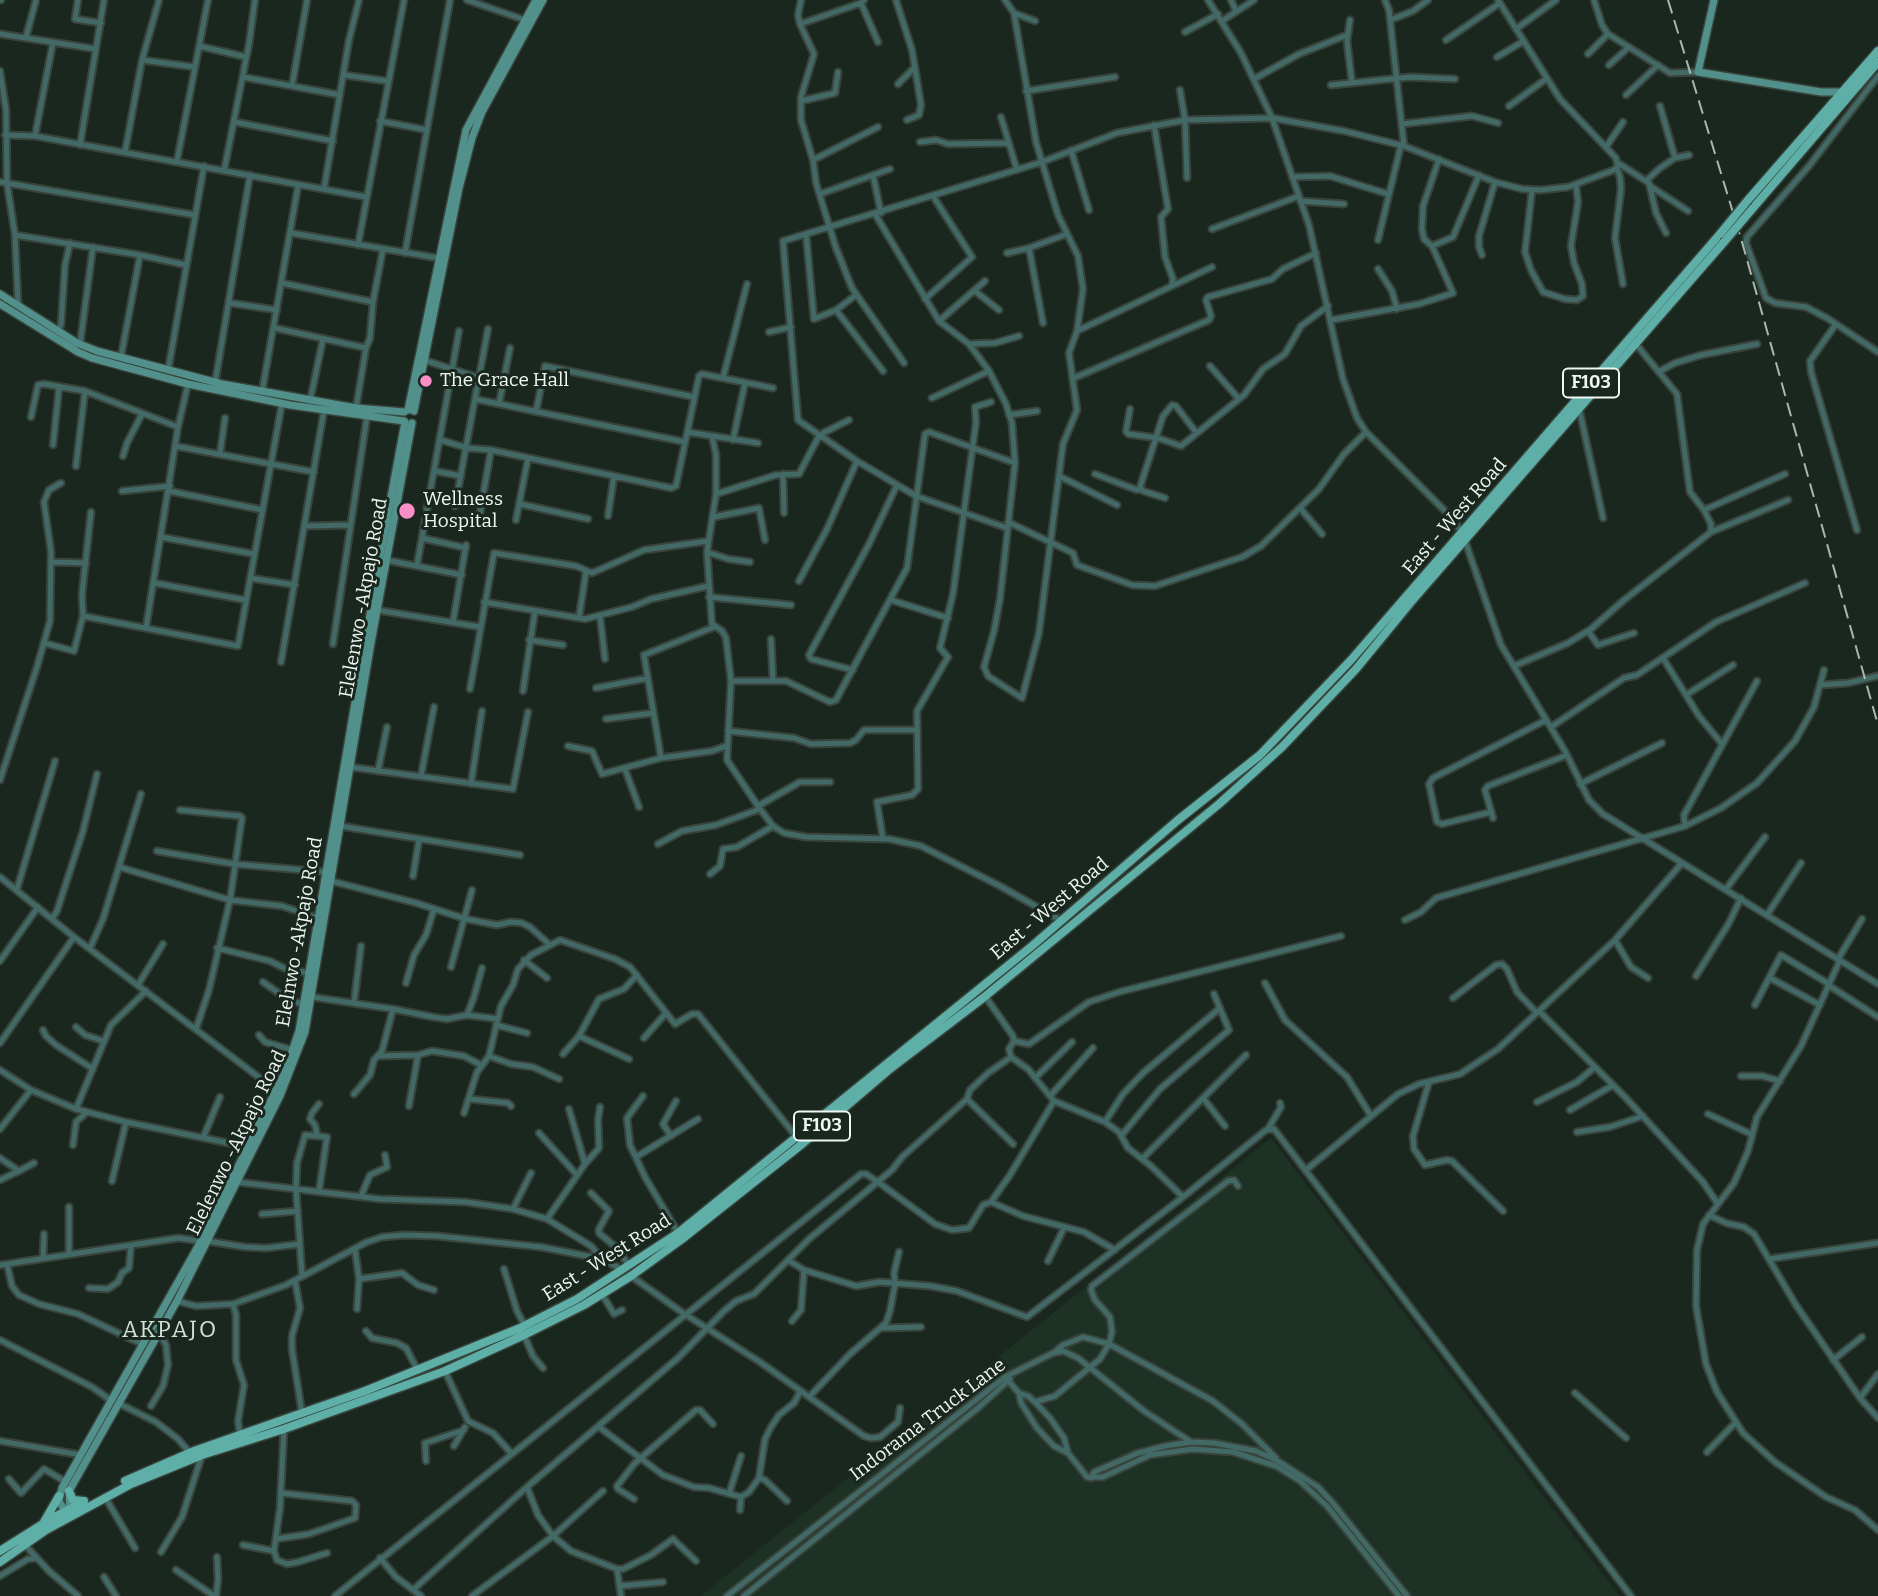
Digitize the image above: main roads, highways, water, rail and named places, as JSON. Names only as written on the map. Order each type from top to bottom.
[{"type":"main road","name":"Elelenwo -Akpajo Road","points":[[68,1513],[69,1491],[115,1402],[177,1301],[204,1241],[237,1182],[305,1032],[386,560],[410,397],[466,130],[536,0]]},
{"type":"main road","name":"Elelenwo -Akpajo Road","points":[[408,417],[424,360],[472,138],[482,112],[543,0]]},
{"type":"main road","points":[[1714,0],[1698,72],[1821,92],[1843,92]]},
{"type":"main road","name":"East - West Road","points":[[68,1513],[202,1455],[284,1429],[445,1371],[601,1294],[631,1276],[799,1140],[1062,921],[1178,820],[1260,755],[1327,686],[1579,408],[1878,51]]},
{"type":"main road","name":"East - West Road","points":[[1750,204],[1878,62]]},
{"type":"main road","points":[[1821,92],[1831,105]]},
{"type":"main road","name":"East - West Road","points":[[44,1527],[87,1500],[190,1453],[525,1330],[678,1233],[985,996],[1219,804],[1282,747],[1356,669],[1464,536],[1722,238]]},
{"type":"main road","points":[[0,294],[80,344],[121,357],[215,383],[310,401],[387,411],[408,417]]},
{"type":"main road","points":[[0,304],[78,352],[188,384],[282,403],[390,420],[408,417]]},
{"type":"main road","points":[[387,411],[398,407],[410,397]]},
{"type":"main road","name":"Elelnwo -Akpajo Road","points":[[59,1496],[115,1402],[144,1345],[204,1241],[248,1147],[279,1091],[293,1050],[305,1004],[402,436],[408,417]]},
{"type":"main road","points":[[390,420],[398,426],[402,436]]},
{"type":"main road","points":[[69,1491],[73,1500],[87,1500]]},
{"type":"main road","points":[[59,1496],[68,1513]]},
{"type":"main road","points":[[44,1527],[59,1496]]},
{"type":"main road","name":"F103","points":[[0,1562],[25,1545],[44,1527]]},
{"type":"main road","name":"F103","points":[[0,1551],[44,1527]]},
{"type":"railway","points":[[1668,0],[1742,242],[1878,725]]},
{"type":"place","name":"The Grace Hall","points":[[426,381]]},
{"type":"place","name":"Wellness Hospital","points":[[407,511]]},
{"type":"district","name":"AKPAJO","points":[[170,1331]]}]
